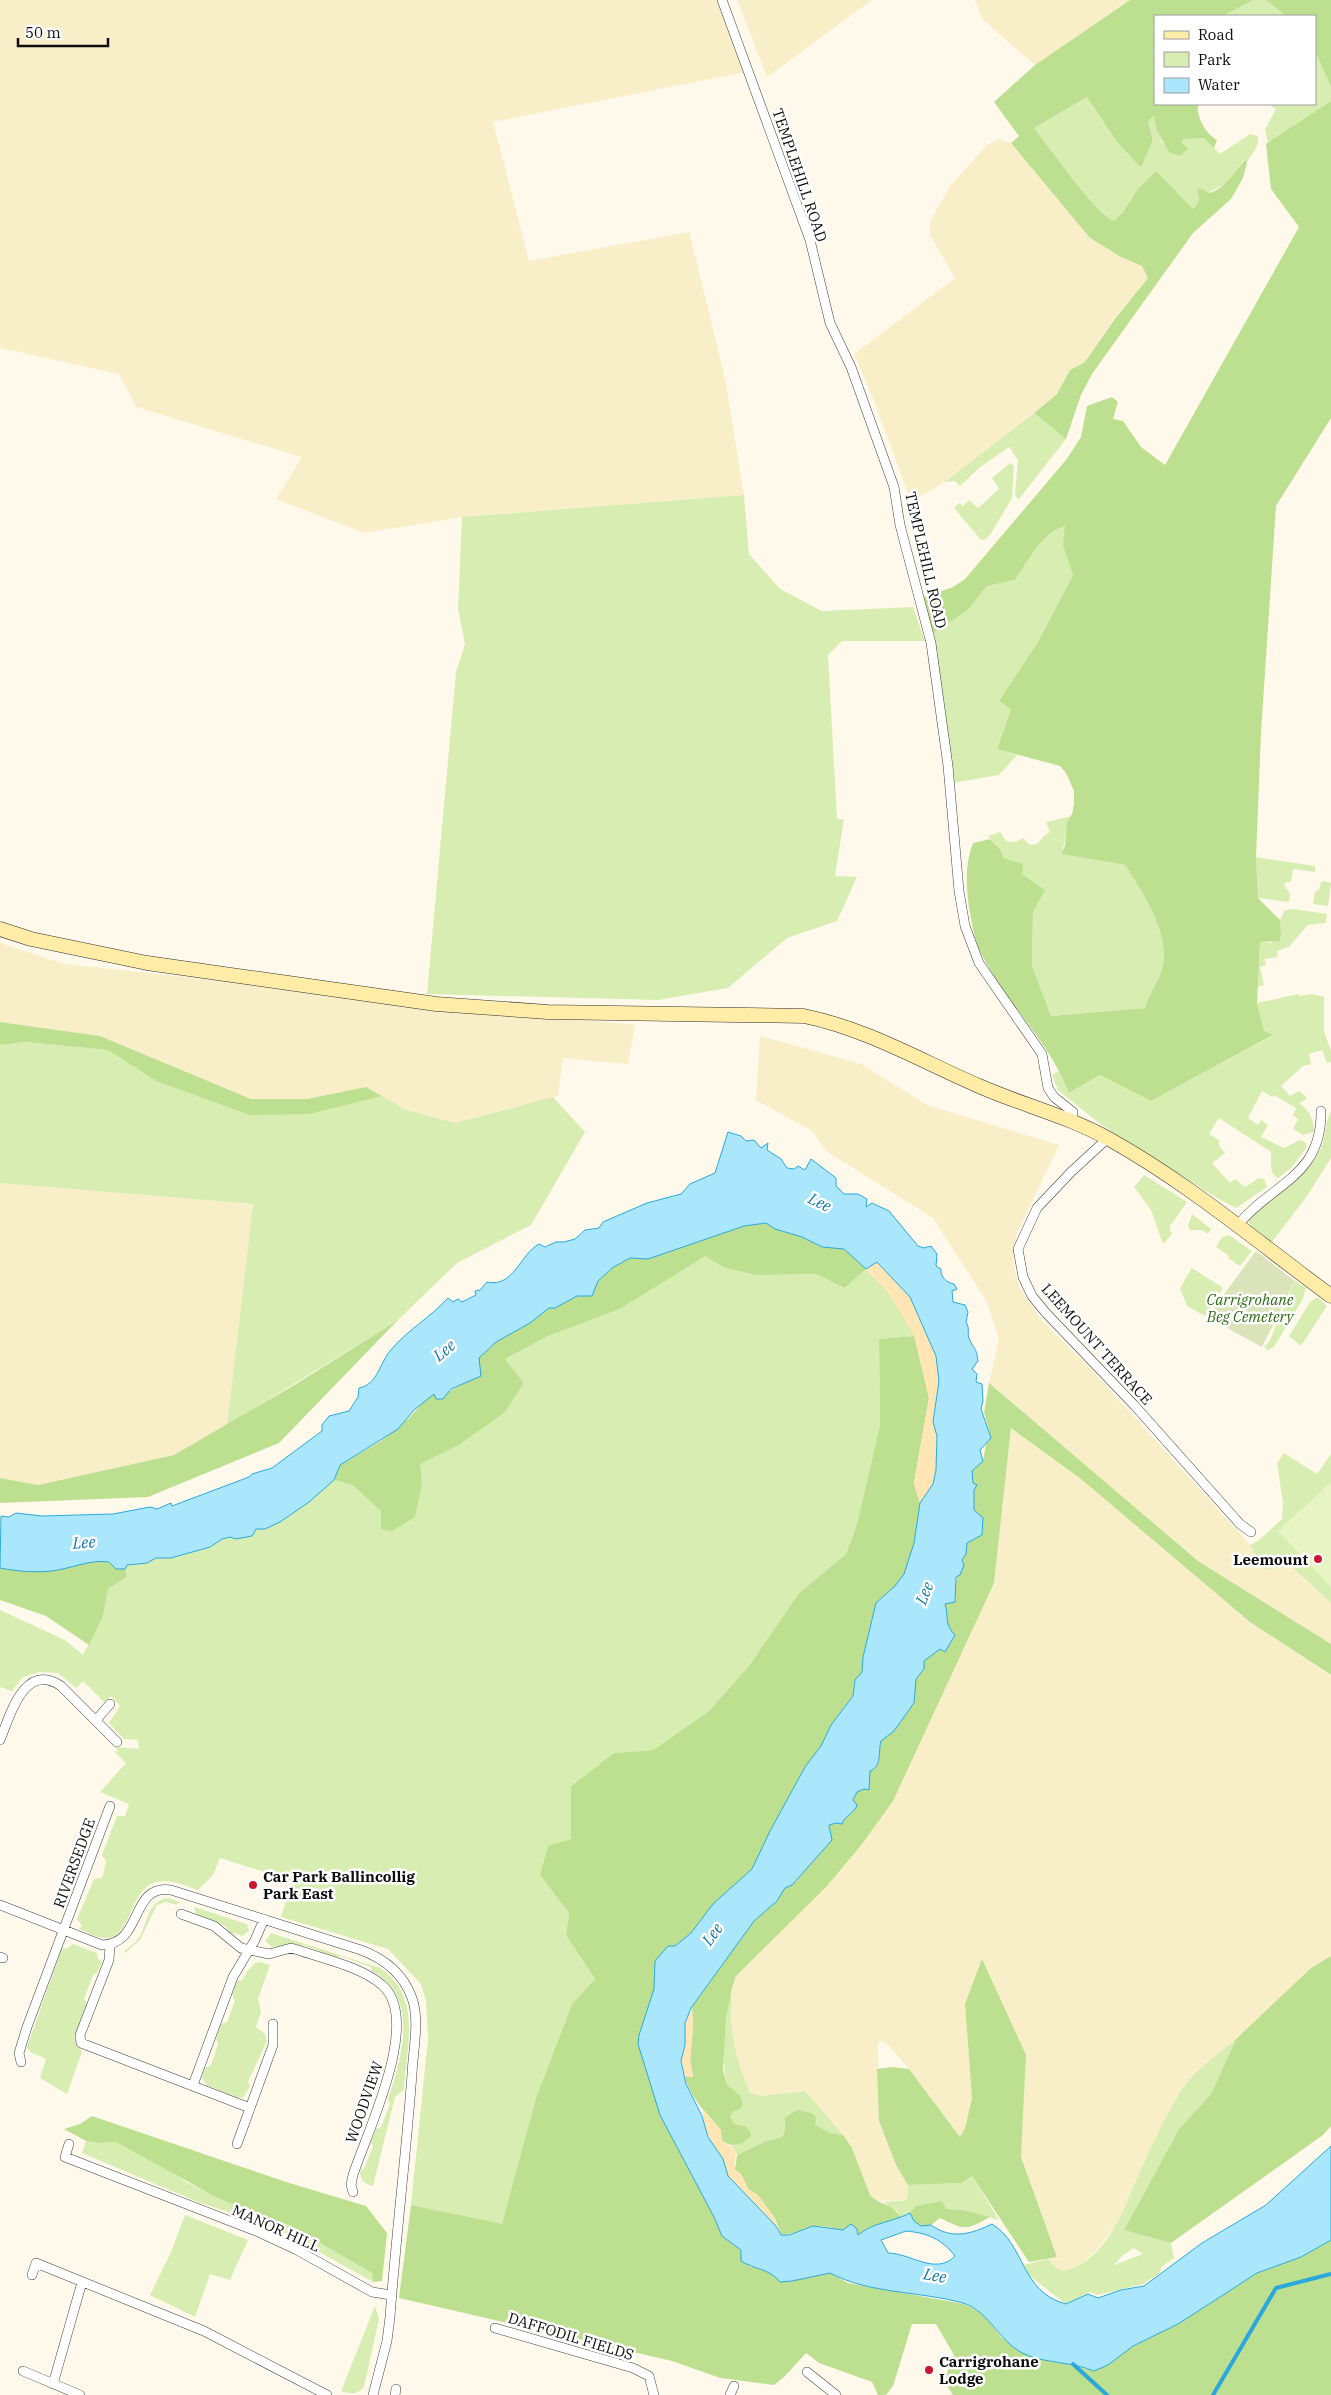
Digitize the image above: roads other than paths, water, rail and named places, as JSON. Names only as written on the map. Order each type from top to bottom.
[{"type":"main road","points":[[0,929],[31,939],[147,963],[436,1004],[548,1012],[804,1016],[836,1023],[884,1041],[980,1087],[1072,1121],[1108,1138],[1178,1183],[1331,1296]]},
{"type":"street","name":"TEMPLEHILL ROAD","points":[[722,0],[810,240],[830,323],[851,367],[894,487],[900,525],[931,642],[948,766],[959,891],[965,926],[979,963],[1042,1054],[1048,1088],[1054,1097],[1073,1112],[1072,1121]]},
{"type":"street","points":[[1237,1226],[1246,1214],[1295,1176],[1306,1162],[1322,1130],[1321,1111]]},
{"type":"street","name":"LEEMOUNT TERRACE","points":[[1108,1138],[1071,1172],[1038,1208],[1018,1249],[1023,1278],[1032,1296],[1046,1313],[1135,1406],[1240,1524],[1251,1532]]},
{"type":"street","points":[[0,1740],[14,1703],[21,1692],[29,1684],[44,1680],[52,1681],[61,1686],[116,1742]]},
{"type":"street","points":[[96,1720],[110,1704]]},
{"type":"street","name":"RIVERSEDGE","points":[[21,2062],[19,2053],[25,2033],[110,1806]]},
{"type":"street","points":[[0,1905],[102,1945],[110,1945],[126,1936],[142,1903],[152,1892],[161,1889],[264,1919],[375,1956],[388,1963],[398,1974],[412,1998],[415,2026],[408,2125],[387,2341],[373,2395]]},
{"type":"street","points":[[181,1914],[214,1926],[231,1942],[249,1950]]},
{"type":"street","points":[[192,2085],[233,1977],[264,1919]]},
{"type":"street","points":[[110,1945],[109,1960],[80,2035],[81,2043],[250,2108]]},
{"type":"street","name":"WOODVIEW","points":[[249,1950],[269,1954],[291,1948],[298,1950],[360,1972],[378,1981],[384,1986],[393,2001],[396,2020],[393,2058],[381,2101],[353,2175],[352,2192]]},
{"type":"street","points":[[237,2144],[273,2045],[273,2024]]},
{"type":"street","name":"MANOR HILL","points":[[70,2144],[65,2156],[256,2231],[297,2250],[372,2292],[391,2295]]},
{"type":"street","points":[[32,2275],[36,2263],[204,2332],[327,2395]]},
{"type":"street","points":[[53,2384],[82,2282]]},
{"type":"street","name":"DAFFODIL FIELDS","points":[[495,2328],[633,2368],[649,2376],[654,2395]]},
{"type":"street","points":[[23,2371],[80,2395]]},
{"type":"street","points":[[808,2372],[836,2395]]},
{"type":"water","name":"Lee","points":[[728,1132],[741,1136],[746,1141],[754,1140],[761,1148],[768,1143],[767,1150],[781,1159],[787,1168],[794,1169],[798,1166],[805,1170],[811,1159],[836,1178],[836,1186],[844,1194],[858,1194],[867,1199],[866,1207],[872,1203],[889,1211],[918,1246],[924,1248],[931,1246],[937,1254],[936,1266],[941,1269],[944,1279],[954,1284],[957,1289],[952,1291],[953,1302],[965,1305],[968,1312],[966,1322],[968,1336],[978,1361],[972,1369],[977,1374],[976,1382],[982,1384],[983,1401],[981,1409],[991,1438],[980,1450],[983,1461],[972,1471],[973,1483],[977,1485],[974,1490],[974,1510],[983,1518],[982,1535],[967,1543],[966,1554],[962,1560],[964,1565],[960,1575],[956,1577],[955,1602],[945,1604],[948,1624],[955,1635],[945,1652],[940,1649],[924,1661],[924,1669],[916,1679],[914,1703],[894,1731],[881,1741],[878,1763],[870,1771],[869,1790],[864,1789],[857,1792],[853,1800],[857,1805],[856,1808],[845,1818],[842,1824],[829,1825],[832,1840],[792,1885],[785,1888],[777,1901],[754,1921],[691,2008],[685,2023],[685,2045],[681,2061],[686,2084],[702,2116],[708,2137],[723,2159],[728,2176],[776,2226],[781,2235],[789,2235],[813,2226],[843,2230],[851,2224],[857,2229],[858,2235],[870,2227],[910,2213],[914,2221],[921,2226],[931,2225],[946,2233],[969,2233],[992,2224],[1003,2233],[1031,2279],[1040,2289],[1051,2298],[1066,2304],[1088,2294],[1098,2298],[1121,2290],[1144,2286],[1202,2243],[1266,2205],[1331,2146],[1331,2240],[1301,2257],[1257,2273],[1178,2324],[1133,2346],[1108,2365],[1094,2371],[1027,2355],[1009,2344],[981,2313],[963,2303],[878,2289],[845,2280],[830,2273],[780,2282],[771,2274],[741,2261],[741,2250],[722,2236],[714,2217],[660,2115],[638,2044],[639,2035],[654,1989],[655,1961],[668,1946],[675,1946],[691,1933],[713,1904],[752,1869],[770,1831],[805,1767],[821,1746],[831,1725],[853,1696],[855,1680],[862,1672],[863,1657],[876,1603],[895,1586],[904,1574],[914,1543],[920,1503],[933,1484],[936,1470],[937,1436],[933,1422],[939,1381],[936,1356],[910,1297],[877,1262],[866,1269],[844,1249],[822,1247],[802,1237],[775,1229],[766,1223],[744,1226],[648,1259],[630,1258],[612,1268],[598,1281],[592,1296],[577,1296],[555,1308],[549,1308],[530,1323],[496,1342],[479,1358],[481,1376],[451,1389],[443,1399],[436,1399],[434,1394],[414,1410],[398,1429],[340,1465],[334,1480],[309,1502],[280,1522],[265,1529],[256,1529],[252,1536],[222,1539],[210,1547],[171,1558],[156,1558],[147,1563],[127,1565],[125,1569],[116,1569],[109,1562],[102,1561],[45,1572],[0,1568],[1,1516],[9,1517],[16,1513],[42,1516],[113,1514],[150,1507],[157,1509],[171,1503],[172,1506],[272,1468],[322,1431],[322,1425],[329,1416],[349,1411],[358,1397],[359,1388],[370,1383],[396,1344],[448,1298],[453,1302],[458,1299],[462,1302],[476,1295],[475,1291],[480,1290],[487,1282],[504,1280],[516,1269],[532,1249],[539,1244],[545,1247],[556,1242],[575,1239],[585,1230],[599,1228],[603,1222],[647,1203],[681,1194],[690,1184],[715,1173]],"holes":[[[906,2231],[934,2238],[945,2245],[955,2256],[948,2262],[931,2264],[888,2253],[881,2240]]]},
{"type":"waterway","points":[[1213,2395],[1276,2288],[1331,2274]]},
{"type":"waterway","points":[[1073,2364],[1107,2395]]},
{"type":"place","name":"Leemount","points":[[1318,1559]]},
{"type":"place","name":"Car Park Ballincollig Park East","points":[[253,1885]]},
{"type":"place","name":"Carrigrohane Lodge","points":[[929,2370]]},
{"type":"park label","name":"Carrigrohane Beg Cemetery","points":[[1250,1308]]}]
